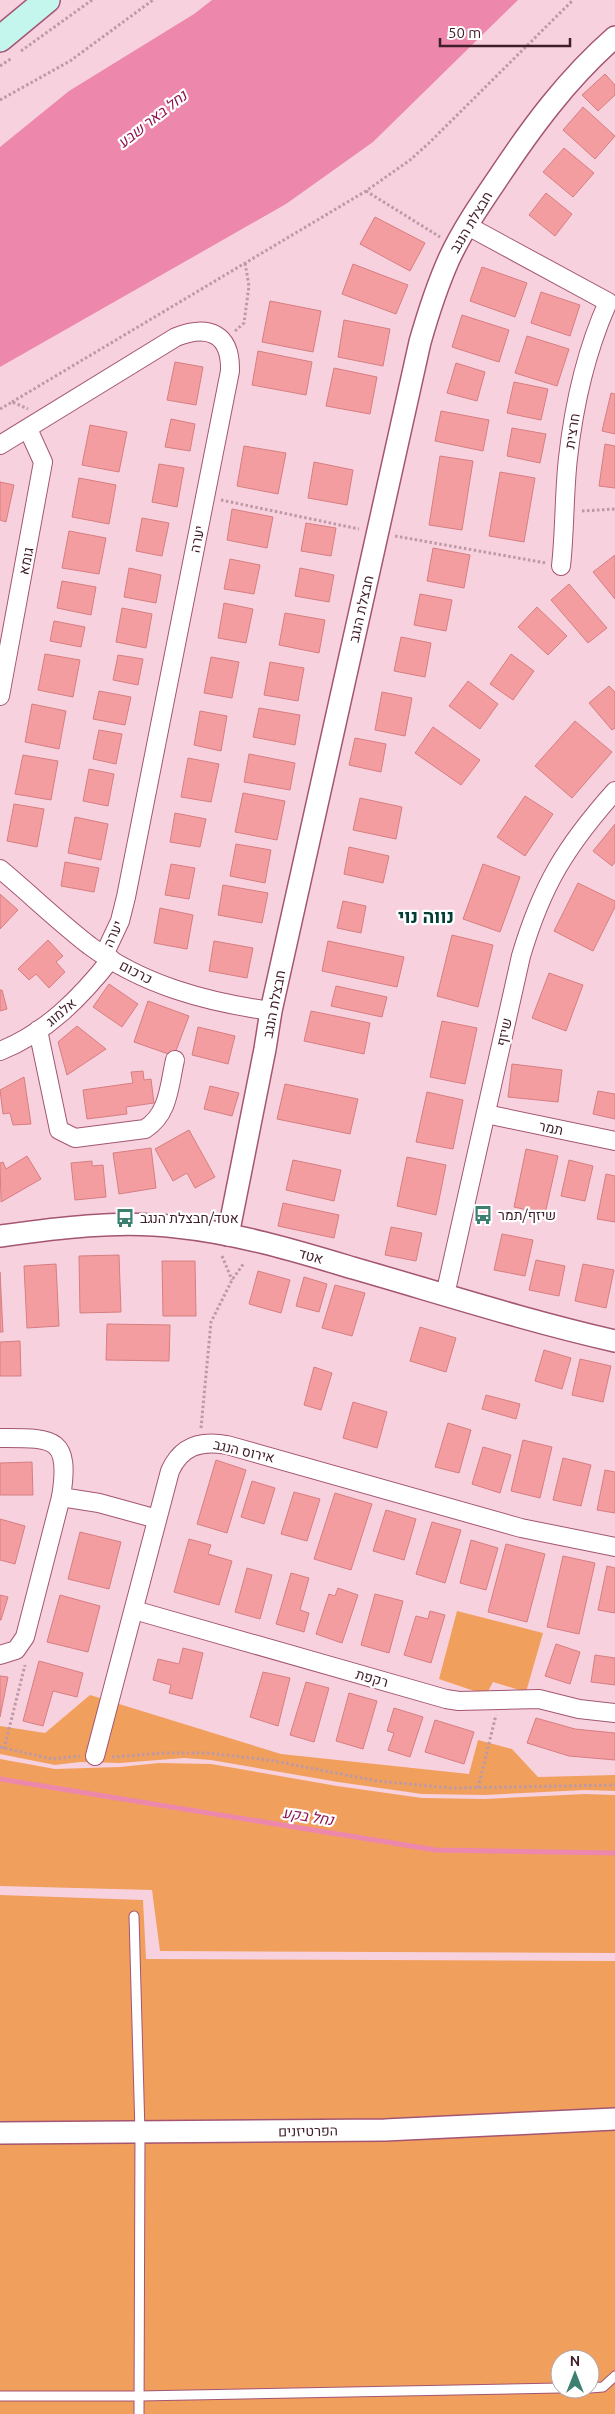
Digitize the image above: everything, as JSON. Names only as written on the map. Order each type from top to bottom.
[{"type":"main road","points":[[0,40],[47,0]]},
{"type":"street","name":"חבצלת הנגב","points":[[228,1235],[271,1011],[420,342],[432,303],[466,225],[515,152],[557,95],[615,37]]},
{"type":"street","name":"חרצית","points":[[466,225],[612,297],[591,344],[578,399],[568,458],[561,566]]},
{"type":"street","points":[[0,445],[176,337],[202,330],[213,333],[224,341]]},
{"type":"street","name":"יערה","points":[[107,957],[120,921],[126,897],[226,391],[230,357],[224,341]]},
{"type":"street","name":"גומא","points":[[0,696],[44,462],[28,429]]},
{"type":"street","name":"שיזף","points":[[445,1295],[521,956],[532,921],[546,885],[568,849],[615,791]]},
{"type":"street","name":"כרכום","points":[[0,869],[107,957],[138,975],[198,998],[271,1011]]},
{"type":"street","name":"אלמוג","points":[[0,1051],[38,1030],[76,1001],[107,957]]},
{"type":"street","points":[[38,1030],[59,1130],[75,1138],[145,1129],[154,1123],[161,1116],[164,1108],[175,1060]]},
{"type":"street","name":"תמר","points":[[486,1114],[615,1141]]},
{"type":"street","name":"אטד","points":[[0,1236],[59,1228],[142,1225],[175,1226],[228,1235],[316,1257],[569,1331],[615,1341]]},
{"type":"street","points":[[0,1438],[36,1438],[52,1442],[61,1451],[64,1464],[61,1497],[27,1630],[19,1647],[12,1653],[0,1655]]},
{"type":"street","name":"אירוס הנגב","points":[[95,1756],[173,1464],[186,1449],[200,1443],[226,1444],[521,1528],[615,1547]]},
{"type":"street","points":[[61,1497],[99,1503],[157,1519]]},
{"type":"street","name":"רקפת","points":[[134,1610],[446,1699],[459,1701],[539,1699],[579,1709],[615,1713]]},
{"type":"street","name":"הפרטיזנים","points":[[0,2133],[385,2130],[615,2119]]},
{"type":"lane","points":[[134,1916],[140,2133],[139,2414]]},
{"type":"lane","points":[[600,2387],[603,2387],[615,2376]]},
{"type":"lane","points":[[0,2396],[139,2396],[550,2388]]},
{"type":"path","points":[[0,66],[92,0]]},
{"type":"path","points":[[0,100],[70,61],[153,0]]},
{"type":"path","points":[[12,402],[366,191],[410,160],[573,0]]},
{"type":"path","points":[[366,191],[456,246]]},
{"type":"path","points":[[224,341],[244,323],[249,286],[245,263]]},
{"type":"path","points":[[566,512],[615,508]]},
{"type":"path","points":[[222,1256],[232,1280]]},
{"type":"path","points":[[200,1443],[211,1322],[232,1280],[244,1263]]},
{"type":"path","points":[[19,1647],[27,1659],[2,1748],[52,1759],[164,1753],[207,1753],[268,1760],[377,1781],[427,1786],[478,1788],[584,1784],[615,1785]]},
{"type":"path","points":[[478,1788],[500,1700]]},
{"type":"shaded area","points":[[457,1611],[543,1633],[526,1692],[493,1682],[486,1695],[439,1679]]},
{"type":"shaded area","points":[[90,1695],[281,1754],[469,1774],[478,1740],[512,1749],[538,1777],[615,1775],[615,1791],[585,1790],[485,1795],[422,1794],[338,1782],[211,1760],[184,1758],[120,1763],[80,1762],[55,1765],[0,1754],[0,1726],[45,1733]]},
{"type":"shaded area","points":[[0,1759],[55,1769],[120,1767],[159,1763],[211,1764],[337,1786],[422,1798],[485,1799],[585,1794],[615,1795],[615,1953],[160,1951],[152,1890],[0,1886]]},
{"type":"shaded area","points":[[0,1895],[143,1900],[146,1959],[615,1961],[615,2414],[0,2414]]},
{"type":"water","name":"נחל באר שבע","points":[[212,0],[518,0],[373,142],[286,204],[0,367],[0,147],[69,91],[194,14]]},
{"type":"building","points":[[605,74],[615,85],[615,95],[598,111],[582,95]]},
{"type":"building","points":[[583,107],[615,136],[595,159],[563,130]]},
{"type":"building","points":[[564,148],[594,173],[573,197],[543,172]]},
{"type":"building","points":[[546,193],[572,214],[555,236],[529,215]]},
{"type":"building","points":[[375,217],[425,243],[410,271],[360,244]]},
{"type":"building","points":[[353,264],[408,285],[396,314],[342,294]]},
{"type":"building","points":[[482,267],[527,283],[515,317],[470,301]]},
{"type":"building","points":[[541,292],[580,305],[570,336],[531,323]]},
{"type":"building","points":[[270,301],[321,311],[313,352],[262,342]]},
{"type":"building","points":[[462,315],[509,330],[499,362],[452,347]]},
{"type":"building","points":[[344,320],[390,329],[383,366],[338,357]]},
{"type":"building","points":[[527,336],[569,349],[557,386],[515,373]]},
{"type":"building","points":[[258,351],[312,362],[306,395],[252,385]]},
{"type":"building","points":[[175,362],[203,367],[196,405],[167,400]]},
{"type":"building","points":[[456,363],[485,372],[477,401],[447,393]]},
{"type":"building","points":[[334,368],[377,377],[370,414],[326,406]]},
{"type":"building","points":[[514,382],[548,389],[541,420],[507,413]]},
{"type":"building","points":[[611,393],[615,394],[615,434],[602,431]]},
{"type":"building","points":[[441,411],[489,420],[483,451],[435,441]]},
{"type":"building","points":[[171,419],[195,424],[190,451],[165,447]]},
{"type":"building","points":[[90,425],[127,432],[119,472],[82,465]]},
{"type":"building","points":[[512,428],[546,434],[540,463],[507,456]]},
{"type":"building","points":[[605,444],[615,446],[615,488],[599,486]]},
{"type":"building","points":[[244,446],[286,453],[278,494],[237,486]]},
{"type":"building","points":[[440,456],[473,461],[462,530],[429,525]]},
{"type":"building","points":[[314,462],[353,470],[347,505],[308,498]]},
{"type":"building","points":[[159,464],[184,468],[177,507],[152,502]]},
{"type":"building","points":[[500,472],[535,478],[524,542],[489,536]]},
{"type":"building","points":[[79,478],[116,485],[109,524],[72,517]]},
{"type":"building","points":[[0,482],[14,485],[6,522],[0,520]]},
{"type":"building","points":[[232,509],[273,517],[267,548],[227,540]]},
{"type":"building","points":[[142,518],[169,523],[162,556],[136,551]]},
{"type":"building","points":[[306,523],[336,528],[331,556],[301,551]]},
{"type":"building","points":[[69,531],[106,538],[99,574],[62,568]]},
{"type":"building","points":[[433,548],[470,555],[464,588],[427,581]]},
{"type":"building","points":[[615,555],[615,599],[593,572]]},
{"type":"building","points":[[230,559],[260,565],[254,594],[224,589]]},
{"type":"building","points":[[129,568],[161,575],[156,603],[124,597]]},
{"type":"building","points":[[300,568],[334,575],[329,602],[295,596]]},
{"type":"building","points":[[62,581],[96,587],[91,615],[57,608]]},
{"type":"building","points":[[569,584],[607,628],[588,643],[551,600]]},
{"type":"building","points":[[420,594],[452,600],[446,631],[414,625]]},
{"type":"building","points":[[224,603],[253,609],[246,643],[218,638]]},
{"type":"building","points":[[537,607],[567,636],[548,655],[518,627]]},
{"type":"building","points":[[122,608],[152,614],[146,648],[116,642]]},
{"type":"building","points":[[285,613],[325,620],[319,653],[279,645]]},
{"type":"building","points":[[54,621],[85,627],[81,647],[50,641]]},
{"type":"building","points":[[401,637],[431,643],[425,677],[394,671]]},
{"type":"building","points":[[45,654],[80,660],[73,697],[38,690]]},
{"type":"building","points":[[511,654],[534,671],[513,700],[490,684]]},
{"type":"building","points":[[118,655],[143,659],[138,685],[113,680]]},
{"type":"building","points":[[211,657],[239,662],[232,698],[204,693]]},
{"type":"building","points":[[270,662],[304,668],[298,701],[264,695]]},
{"type":"building","points":[[468,681],[498,704],[480,729],[449,706]]},
{"type":"building","points":[[609,686],[615,692],[615,728],[612,730],[589,703]]},
{"type":"building","points":[[99,691],[131,697],[125,725],[93,719]]},
{"type":"building","points":[[382,692],[412,698],[405,736],[375,730]]},
{"type":"building","points":[[32,704],[66,711],[59,749],[25,742]]},
{"type":"building","points":[[259,708],[300,715],[295,745],[253,737]]},
{"type":"building","points":[[200,711],[227,716],[221,751],[194,745]]},
{"type":"building","points":[[575,721],[612,752],[572,798],[535,766]]},
{"type":"building","points":[[433,727],[480,760],[461,785],[415,753]]},
{"type":"building","points":[[99,730],[122,734],[116,764],[93,759]]},
{"type":"building","points":[[355,738],[386,744],[381,772],[349,765]]},
{"type":"building","points":[[249,754],[295,763],[290,790],[244,782]]},
{"type":"building","points":[[23,755],[58,761],[51,800],[15,794]]},
{"type":"building","points":[[188,758],[219,764],[211,802],[181,797]]},
{"type":"building","points":[[89,769],[114,774],[108,806],[83,801]]},
{"type":"building","points":[[243,793],[285,801],[277,840],[235,832]]},
{"type":"building","points":[[525,796],[553,814],[525,856],[497,837]]},
{"type":"building","points":[[360,798],[402,807],[396,839],[353,830]]},
{"type":"building","points":[[14,804],[44,809],[37,847],[7,841]]},
{"type":"building","points":[[175,813],[206,819],[200,847],[170,842]]},
{"type":"building","points":[[75,817],[108,824],[101,860],[68,853]]},
{"type":"building","points":[[615,824],[615,862],[612,866],[593,851]]},
{"type":"building","points":[[236,844],[271,850],[265,883],[230,876]]},
{"type":"building","points":[[349,847],[389,856],[383,883],[344,874]]},
{"type":"building","points":[[65,862],[99,868],[94,892],[61,886]]},
{"type":"building","points":[[171,864],[195,868],[189,899],[165,895]]},
{"type":"building","points":[[483,864],[520,877],[500,932],[463,919]]},
{"type":"building","points":[[578,883],[615,901],[615,907],[593,951],[554,931]]},
{"type":"building","points":[[223,885],[268,893],[262,923],[218,915]]},
{"type":"building","points":[[0,894],[18,910],[0,929]]},
{"type":"building","points":[[343,901],[366,906],[361,933],[337,928]]},
{"type":"building","points":[[160,908],[193,915],[187,949],[154,943]]},
{"type":"building","points":[[452,935],[493,945],[478,1007],[437,996]]},
{"type":"building","points":[[48,940],[63,956],[56,962],[65,972],[49,988],[36,974],[29,980],[18,969]]},
{"type":"building","points":[[214,941],[253,948],[247,978],[209,971]]},
{"type":"building","points":[[328,941],[404,957],[397,987],[322,971]]},
{"type":"building","points":[[549,973],[583,985],[566,1031],[532,1018]]},
{"type":"building","points":[[109,984],[138,1004],[122,1027],[93,1007]]},
{"type":"building","points":[[336,986],[387,997],[382,1017],[331,1006]]},
{"type":"building","points":[[0,990],[2,990],[7,1009],[0,1011]]},
{"type":"building","points":[[148,1001],[189,1016],[174,1056],[134,1042]]},
{"type":"building","points":[[311,1011],[370,1023],[364,1054],[304,1041]]},
{"type":"building","points":[[442,1021],[477,1028],[465,1084],[430,1077]]},
{"type":"building","points":[[77,1026],[106,1049],[67,1075],[58,1042]]},
{"type":"building","points":[[198,1027],[235,1036],[228,1064],[192,1055]]},
{"type":"building","points":[[512,1064],[562,1070],[558,1102],[508,1097]]},
{"type":"building","points":[[143,1071],[144,1080],[151,1079],[154,1103],[126,1107],[127,1114],[87,1119],[83,1090],[133,1083],[131,1072]]},
{"type":"building","points":[[24,1077],[31,1124],[13,1125],[10,1113],[3,1114],[0,1090]]},
{"type":"building","points":[[285,1084],[358,1099],[350,1134],[277,1119]]},
{"type":"building","points":[[210,1086],[239,1093],[232,1116],[204,1109]]},
{"type":"building","points":[[598,1091],[615,1094],[615,1119],[593,1114]]},
{"type":"building","points":[[427,1092],[463,1100],[453,1149],[416,1142]]},
{"type":"building","points":[[189,1130],[215,1177],[195,1188],[187,1173],[173,1181],[155,1149]]},
{"type":"building","points":[[151,1148],[156,1188],[119,1194],[113,1153]]},
{"type":"building","points":[[526,1149],[558,1156],[545,1214],[514,1207]]},
{"type":"building","points":[[27,1156],[41,1179],[1,1202],[0,1163],[3,1162],[6,1169]]},
{"type":"building","points":[[407,1157],[446,1165],[436,1215],[397,1206]]},
{"type":"building","points":[[293,1160],[341,1170],[334,1201],[286,1190]]},
{"type":"building","points":[[569,1160],[593,1166],[585,1201],[561,1196]]},
{"type":"building","points":[[92,1161],[92,1166],[103,1165],[106,1197],[75,1200],[71,1163]]},
{"type":"building","points":[[606,1174],[615,1176],[615,1222],[597,1219]]},
{"type":"building","points":[[283,1203],[339,1215],[334,1238],[278,1226]]},
{"type":"building","points":[[391,1227],[422,1233],[416,1261],[385,1255]]},
{"type":"building","points":[[502,1234],[533,1240],[525,1276],[494,1270]]},
{"type":"building","points":[[119,1255],[121,1312],[80,1313],[79,1256]]},
{"type":"building","points":[[536,1260],[565,1266],[559,1296],[529,1290]]},
{"type":"building","points":[[162,1261],[195,1261],[196,1316],[163,1316]]},
{"type":"building","points":[[56,1264],[59,1326],[27,1328],[24,1266]]},
{"type":"building","points":[[583,1264],[614,1270],[606,1308],[575,1301]]},
{"type":"building","points":[[258,1271],[290,1280],[281,1313],[249,1304]]},
{"type":"building","points":[[0,1272],[3,1332],[0,1332]]},
{"type":"building","points":[[304,1277],[327,1284],[319,1312],[296,1306]]},
{"type":"building","points":[[335,1285],[365,1293],[352,1336],[322,1328]]},
{"type":"building","points":[[107,1324],[170,1325],[169,1361],[106,1360]]},
{"type":"building","points":[[420,1327],[456,1338],[446,1372],[410,1361]]},
{"type":"building","points":[[20,1341],[21,1376],[0,1376],[0,1342]]},
{"type":"building","points":[[544,1350],[571,1358],[562,1389],[535,1381]]},
{"type":"building","points":[[580,1359],[611,1366],[603,1402],[572,1395]]},
{"type":"building","points":[[314,1367],[332,1373],[321,1410],[304,1405]]},
{"type":"building","points":[[486,1395],[520,1404],[516,1419],[482,1409]]},
{"type":"building","points":[[353,1402],[387,1412],[377,1448],[343,1438]]},
{"type":"building","points":[[448,1423],[471,1430],[459,1473],[435,1467]]},
{"type":"building","points":[[523,1440],[552,1447],[540,1498],[511,1491]]},
{"type":"building","points":[[483,1447],[511,1455],[500,1493],[472,1484]]},
{"type":"building","points":[[563,1458],[591,1465],[581,1506],[553,1500]]},
{"type":"building","points":[[216,1460],[246,1470],[227,1533],[197,1524]]},
{"type":"building","points":[[32,1462],[33,1495],[0,1495],[0,1463]]},
{"type":"building","points":[[605,1470],[615,1472],[615,1513],[597,1510]]},
{"type":"building","points":[[252,1481],[275,1488],[264,1524],[241,1517]]},
{"type":"building","points":[[294,1492],[320,1499],[307,1541],[281,1534]]},
{"type":"building","points":[[335,1493],[372,1504],[351,1570],[314,1559]]},
{"type":"building","points":[[386,1510],[416,1519],[404,1560],[373,1551]]},
{"type":"building","points":[[0,1519],[25,1526],[15,1564],[0,1560]]},
{"type":"building","points":[[432,1522],[461,1530],[445,1583],[416,1574]]},
{"type":"building","points":[[80,1532],[121,1542],[109,1589],[68,1579]]},
{"type":"building","points":[[189,1539],[211,1545],[208,1554],[232,1561],[219,1605],[174,1592]]},
{"type":"building","points":[[471,1540],[498,1548],[486,1590],[460,1583]]},
{"type":"building","points":[[506,1544],[545,1554],[527,1622],[488,1612]]},
{"type":"building","points":[[563,1556],[595,1563],[579,1634],[547,1627]]},
{"type":"building","points":[[607,1566],[615,1568],[615,1613],[598,1610]]},
{"type":"building","points":[[247,1568],[272,1575],[260,1619],[235,1612]]},
{"type":"building","points":[[291,1573],[309,1578],[300,1610],[309,1613],[304,1632],[276,1624]]},
{"type":"building","points":[[338,1588],[358,1595],[342,1643],[316,1634],[329,1594],[335,1596]]},
{"type":"building","points":[[375,1594],[403,1601],[389,1653],[361,1645]]},
{"type":"building","points":[[0,1595],[8,1597],[1,1620],[0,1620]]},
{"type":"building","points":[[60,1595],[100,1606],[88,1652],[47,1642]]},
{"type":"building","points":[[430,1611],[445,1615],[431,1663],[404,1655],[416,1616],[428,1619]]},
{"type":"building","points":[[556,1644],[580,1652],[570,1684],[545,1676]]},
{"type":"building","points":[[183,1648],[203,1653],[192,1699],[169,1693],[171,1685],[153,1680],[158,1659],[179,1664]]},
{"type":"building","points":[[595,1655],[615,1658],[615,1685],[591,1682]]},
{"type":"building","points":[[39,1661],[83,1673],[77,1697],[53,1691],[43,1726],[23,1721]]},
{"type":"building","points":[[263,1672],[290,1678],[278,1726],[250,1717]]},
{"type":"building","points":[[0,1676],[8,1677],[0,1717]]},
{"type":"building","points":[[306,1682],[329,1688],[314,1742],[290,1735]]},
{"type":"building","points":[[349,1693],[377,1701],[363,1749],[336,1741]]},
{"type":"building","points":[[394,1708],[423,1717],[410,1757],[388,1750],[394,1733],[387,1731]]},
{"type":"building","points":[[536,1718],[575,1729],[615,1733],[615,1760],[569,1756],[527,1743]]},
{"type":"building","points":[[435,1720],[474,1732],[464,1764],[425,1752]]},
{"type":"waterway","name":"נחל בקע","points":[[0,1779],[436,1850],[615,1853]]},
{"type":"place","name":"שיזף/תמר","points":[[483,1215]]},
{"type":"place","name":"אטד/חבצלת הנגב","points":[[125,1218]]},
{"type":"district","name":"נווה נוי","points":[[426,916]]}]
